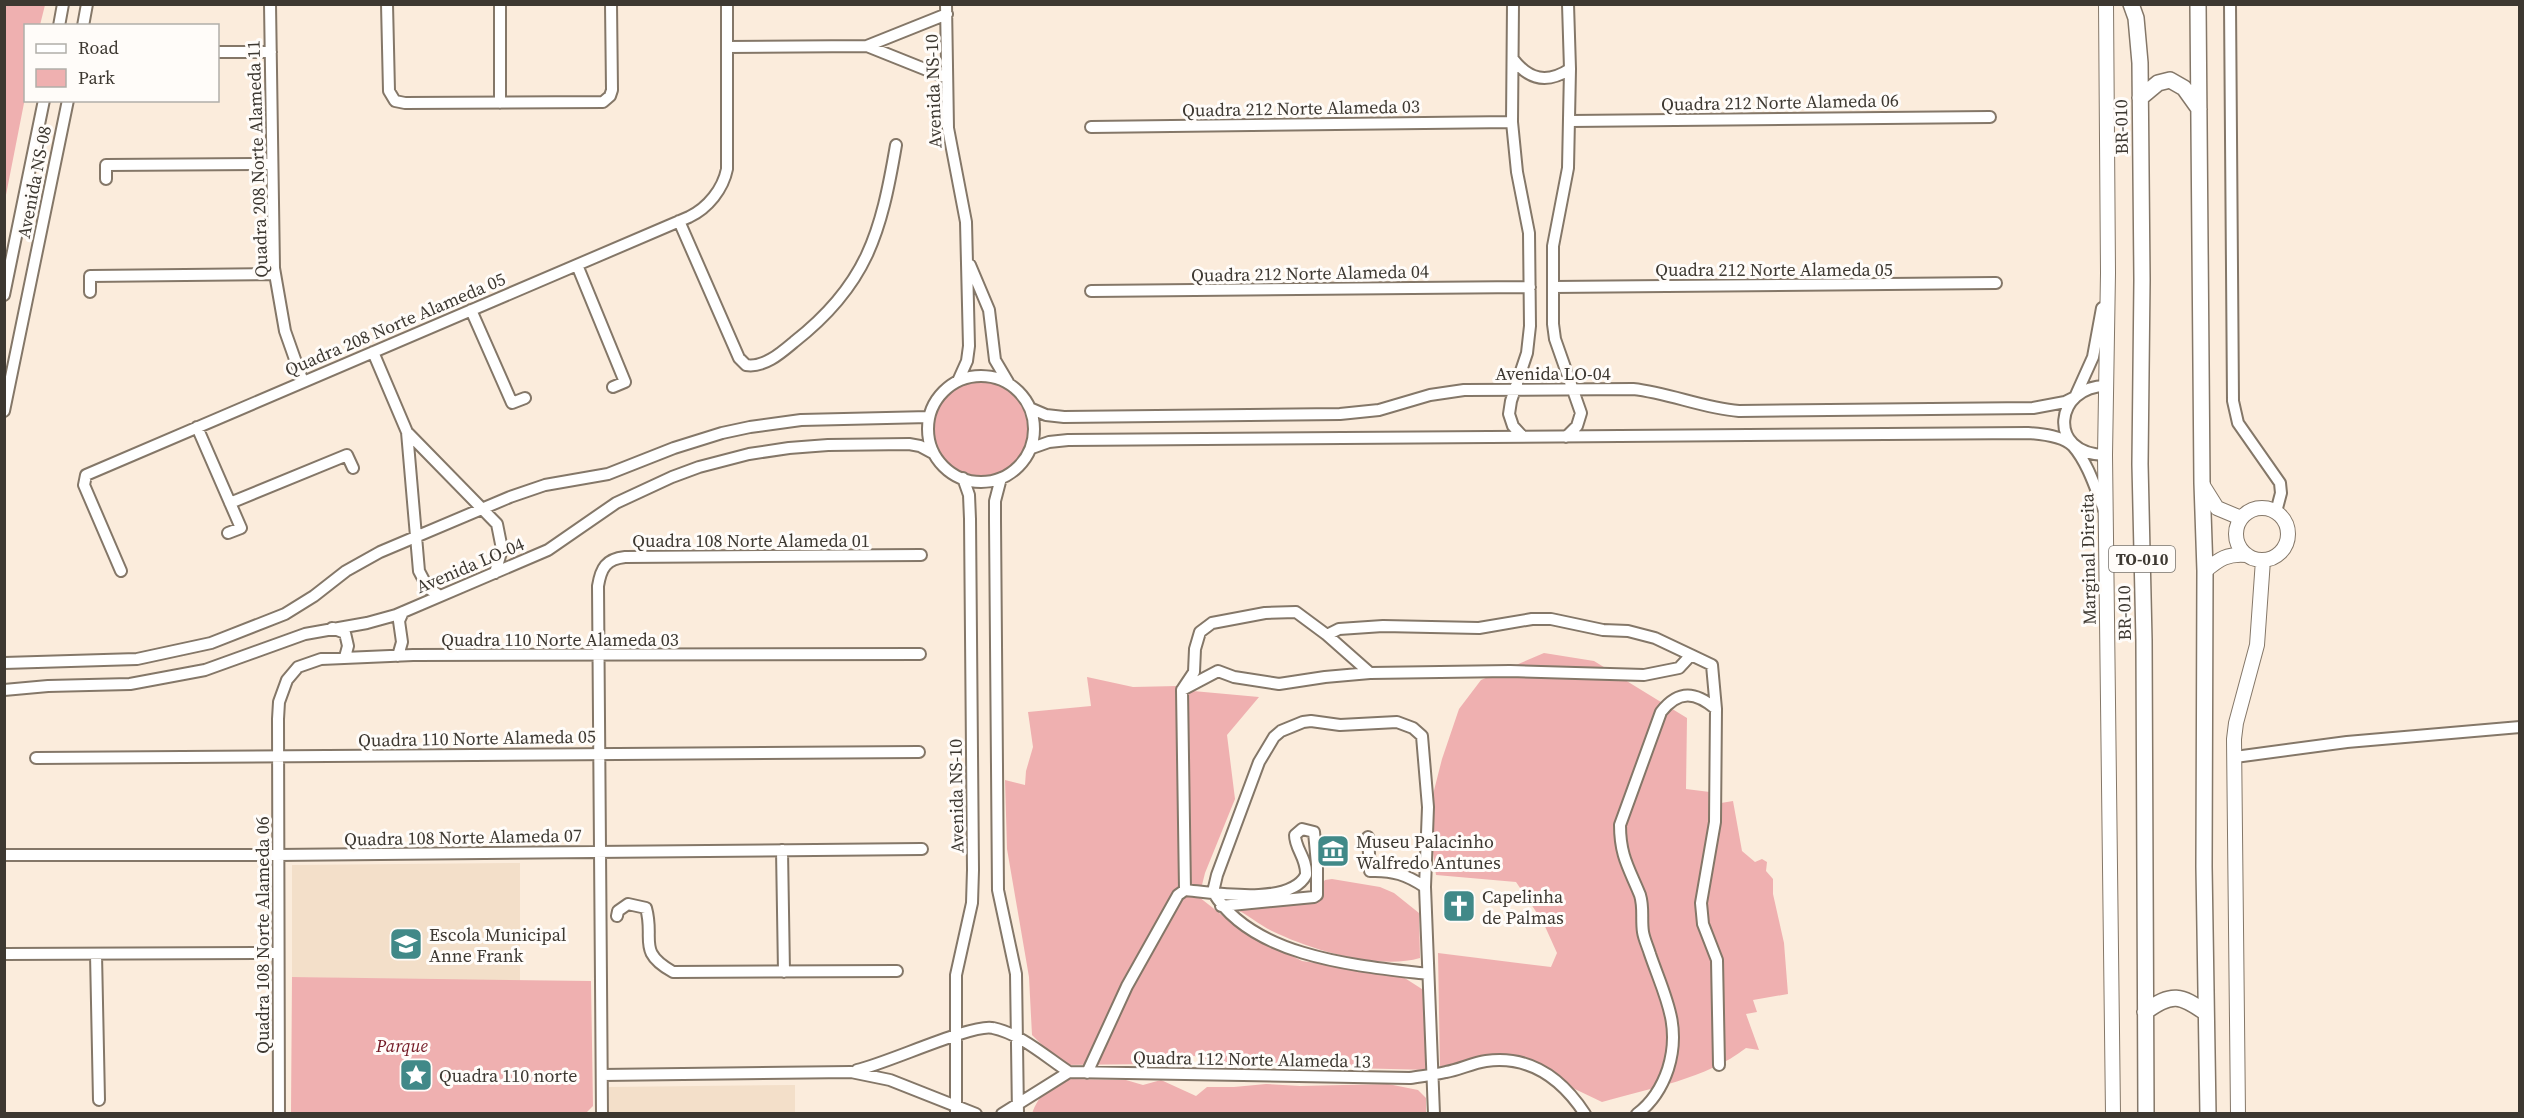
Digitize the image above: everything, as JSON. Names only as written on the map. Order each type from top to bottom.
[{"type":"highway","name":"BR-010","points":[[2131,4],[2136,18],[2140,98],[2142,280],[2140,464],[2144,664],[2146,1113]]},
{"type":"highway","points":[[2198,4],[2202,483],[2205,571],[2208,1113]]},
{"type":"highway","points":[[2140,98],[2158,83],[2170,80],[2184,88],[2199,109]]},
{"type":"highway","points":[[2145,1012],[2164,1000],[2179,998],[2192,1003],[2206,1013]]},
{"type":"main road","name":"Marginal Direita","points":[[2106,4],[2108,273],[2105,455],[2113,1113]]},
{"type":"main road","points":[[2202,483],[2217,508],[2241,518]]},
{"type":"main road","points":[[2205,571],[2216,561],[2230,554],[2247,555],[2263,560],[2278,554],[2287,542],[2287,526],[2276,512],[2262,508],[2254,509],[2241,518],[2236,533],[2241,549],[2247,555]]},
{"type":"main road","points":[[2238,1113],[2235,723],[2256,645],[2263,560]]},
{"type":"street","points":[[59,24],[63,4]]},
{"type":"street","points":[[83,24],[87,4]]},
{"type":"street","name":"Quadra 208 Norte Alameda 11","points":[[270,4],[271,164],[275,274],[285,331],[303,382]]},
{"type":"street","points":[[387,4],[388,85],[391,96],[397,102],[405,104],[600,103],[609,98],[612,90],[612,4]]},
{"type":"street","points":[[500,4],[500,104]]},
{"type":"street","points":[[727,4],[727,47],[867,46],[947,78]]},
{"type":"street","points":[[1520,4],[1513,10],[1512,122],[1515,158],[1529,233],[1530,333],[1509,414],[1513,426],[1522,437]]},
{"type":"street","points":[[1559,4],[1568,9],[1570,121],[1568,168],[1553,246],[1554,333],[1581,413],[1577,426],[1566,437]]},
{"type":"street","points":[[2230,4],[2233,401],[2238,423],[2280,483],[2281,493],[2276,512]]},
{"type":"street","points":[[867,46],[946,9]]},
{"type":"street","name":"Avenida NS-10","points":[[929,417],[941,394],[958,381],[967,361],[969,346],[964,213],[949,135],[946,9]]},
{"type":"street","name":"Quadra 208 Norte Alameda 05","points":[[121,570],[85,478],[197,427],[698,212],[723,184],[728,164],[727,47]]},
{"type":"street","points":[[219,52],[271,51]]},
{"type":"street","points":[[1513,59],[1524,72],[1531,76],[1548,78],[1570,69]]},
{"type":"street","name":"Avenida NS-08","points":[[4,295],[44,102]]},
{"type":"street","name":"Avenida NS-08","points":[[4,411],[68,102]]},
{"type":"street","name":"Quadra 212 Norte Alameda 06","points":[[1570,121],[1990,117]]},
{"type":"street","name":"Quadra 212 Norte Alameda 03","points":[[1090,127],[1512,122]]},
{"type":"street","points":[[679,221],[739,358],[746,365],[759,365],[811,329],[850,287],[880,225],[896,145]]},
{"type":"street","points":[[106,179],[106,165],[271,164]]},
{"type":"street","name":"Avenida NS-10","points":[[967,247],[971,271],[990,314],[995,360],[1010,384],[1032,409]]},
{"type":"street","points":[[577,265],[625,382],[613,387]]},
{"type":"street","points":[[2106,515],[2066,431],[2066,419],[2069,406],[2096,346],[2108,273]]},
{"type":"street","points":[[90,292],[90,276],[275,274]]},
{"type":"street","name":"Quadra 212 Norte Alameda 05","points":[[1553,287],[1996,283]]},
{"type":"street","name":"Quadra 212 Norte Alameda 04","points":[[1090,291],[1530,288]]},
{"type":"street","points":[[471,310],[512,403],[525,398]]},
{"type":"street","points":[[373,352],[407,432],[419,570],[429,588],[440,596]]},
{"type":"street","points":[[958,381],[984,376],[1010,384]]},
{"type":"street","name":"Avenida LO-04","points":[[1032,409],[1046,415],[1064,417],[1340,414],[1379,410],[1457,390],[1574,389],[1641,390],[1712,408],[1751,411],[2016,409],[2050,406],[2075,397],[2089,388],[2106,386]]},
{"type":"street","points":[[4,663],[128,660],[162,655],[211,643],[285,614],[366,559],[529,489],[608,474],[684,445],[750,427],[829,418],[929,417],[928,437],[933,453],[946,468],[963,478],[979,482],[1001,478],[1018,466],[1032,448],[1035,423],[1032,409]]},
{"type":"street","points":[[197,427],[241,528],[228,533]]},
{"type":"street","points":[[407,432],[497,525],[502,541],[501,558],[495,573]]},
{"type":"street","points":[[1032,448],[1049,442],[1068,440],[2028,433],[2055,438],[2089,454],[2105,455]]},
{"type":"street","name":"Avenida LO-04","points":[[4,690],[48,686],[129,684],[160,680],[222,665],[297,636],[378,621],[556,545],[623,500],[672,477],[712,463],[768,451],[828,445],[909,444],[933,453]]},
{"type":"street","points":[[230,503],[347,455],[353,468]]},
{"type":"street","name":"Avenida NS-10","points":[[956,1109],[956,975],[972,903],[974,870],[970,519],[969,495],[963,478]]},
{"type":"street","points":[[1001,478],[995,501],[998,880],[1001,909],[1016,974],[1018,1109]]},
{"type":"street","name":"Quadra 108 Norte Alameda 01","points":[[602,1113],[598,852],[598,586],[600,574],[608,561],[616,558],[921,555]]},
{"type":"street","points":[[398,656],[402,642],[399,621],[403,612]]},
{"type":"street","points":[[1185,890],[1182,690],[1194,672],[1195,649],[1200,632],[1212,623],[1265,613],[1296,612],[1328,635],[1370,673]]},
{"type":"street","points":[[1328,635],[1339,629],[1383,626],[1479,628],[1551,619],[1603,630],[1628,631],[1655,638],[1712,665],[1716,709],[1715,822],[1701,903],[1703,924],[1717,960],[1719,1065]]},
{"type":"street","points":[[332,628],[345,633],[347,652]]},
{"type":"street","points":[[402,642],[413,655]]},
{"type":"street","name":"Quadra 110 Norte Alameda 03","points":[[278,757],[279,702],[287,680],[298,667],[306,663],[347,652],[359,657],[920,654]]},
{"type":"street","points":[[1182,690],[1218,671],[1234,677],[1280,684],[1370,673],[1510,671],[1644,675],[1679,668],[1691,655]]},
{"type":"street","points":[[1637,1113],[1649,1105],[1663,1083],[1674,1047],[1674,1023],[1643,931],[1644,912],[1640,896],[1626,865],[1620,842],[1620,825],[1658,722],[1668,704],[1675,699],[1691,695],[1702,697],[1716,709]]},
{"type":"street","points":[[1428,974],[1346,964],[1293,949],[1256,931],[1221,906],[1213,892],[1266,748],[1281,731],[1311,721],[1340,725],[1397,722],[1413,728],[1422,736],[1428,807],[1425,887],[1434,1113]]},
{"type":"street","points":[[2235,757],[2347,742],[2520,727]]},
{"type":"street","name":"Quadra 110 Norte Alameda 05","points":[[36,758],[598,753],[919,753]]},
{"type":"street","name":"Quadra 108 Norte Alameda 06","points":[[278,757],[279,1113]]},
{"type":"street","points":[[1087,1073],[1127,986],[1173,901],[1185,890],[1256,896],[1284,891],[1299,884],[1306,875],[1307,864],[1295,842],[1295,835],[1302,829],[1314,832],[1317,895],[1221,906]]},
{"type":"street","points":[[1368,837],[1370,871],[1390,870],[1401,873],[1425,887]]},
{"type":"street","name":"Quadra 108 Norte Alameda 07","points":[[4,855],[922,849]]},
{"type":"street","points":[[782,850],[784,972]]},
{"type":"street","points":[[617,915],[618,911],[628,904],[646,908],[648,948],[652,957],[673,972],[897,971]]},
{"type":"street","points":[[4,954],[277,952]]},
{"type":"street","points":[[96,954],[99,1100]]},
{"type":"street","points":[[851,1072],[881,1065],[986,1026],[1005,1031],[1069,1072],[1018,1109],[1002,1113]]},
{"type":"street","name":"Quadra 112 Norte Alameda 13","points":[[1069,1072],[1410,1078],[1444,1073],[1485,1061],[1516,1061],[1541,1070],[1561,1084],[1586,1113]]},
{"type":"street","points":[[602,1075],[851,1072],[882,1077],[956,1109],[976,1113]]},
{"type":"shaded area","name":"Escola Municipal Anne Frank","points":[[520,863],[520,982],[292,977],[292,865]]},
{"type":"shaded area","points":[[795,1085],[795,1113],[609,1113],[609,1087]]},
{"type":"green space","points":[[5,4],[45,5],[40,24],[24,24],[24,102],[5,200]]},
{"type":"green space","points":[[981,382],[999,386],[1014,396],[1024,411],[1028,429],[1024,447],[1014,462],[999,472],[981,476],[963,472],[948,462],[938,447],[934,429],[938,411],[948,396],[963,386]]},
{"type":"green space","points":[[1544,653],[1594,661],[1687,718],[1686,789],[1710,792],[1709,805],[1733,801],[1742,851],[1755,862],[1762,859],[1767,862],[1766,871],[1773,879],[1773,894],[1784,943],[1788,994],[1753,1000],[1757,1012],[1746,1014],[1759,1050],[1746,1048],[1730,1059],[1696,1075],[1602,1102],[1516,1061],[1440,1069],[1438,953],[1551,967],[1557,953],[1543,922],[1516,882],[1436,875],[1428,814],[1442,759],[1459,709],[1481,680]]},
{"type":"green space","points":[[1087,677],[1133,687],[1177,686],[1182,690],[1259,697],[1227,735],[1235,799],[1205,873],[1199,897],[1241,930],[1302,961],[1400,975],[1425,991],[1431,1070],[1231,1065],[1190,1055],[1151,1064],[1062,1065],[1032,1035],[1029,977],[1007,849],[1005,780],[1025,785],[1026,771],[1033,747],[1028,712],[1091,706]]},
{"type":"green space","points":[[1332,879],[1380,887],[1394,893],[1419,913],[1420,958],[1385,962],[1325,951],[1272,931],[1232,908],[1307,903],[1325,880]]},
{"type":"green space","name":"Parque","points":[[292,977],[591,981],[593,1106],[585,1114],[291,1113]]},
{"type":"green space","points":[[1065,1080],[1126,1080],[1143,1085],[1161,1080],[1196,1096],[1207,1087],[1266,1084],[1300,1086],[1388,1084],[1418,1090],[1426,1098],[1426,1114],[1032,1114],[1038,1101],[1047,1090]]},
{"type":"place","name":"Museu Palacinho Walfredo Antunes","points":[[1333,851]]},
{"type":"place","name":"Capelinha de Palmas","points":[[1459,906]]},
{"type":"place","name":"Escola Municipal Anne Frank","points":[[406,944]]},
{"type":"place","name":"Quadra 110 norte","points":[[416,1075]]}]
